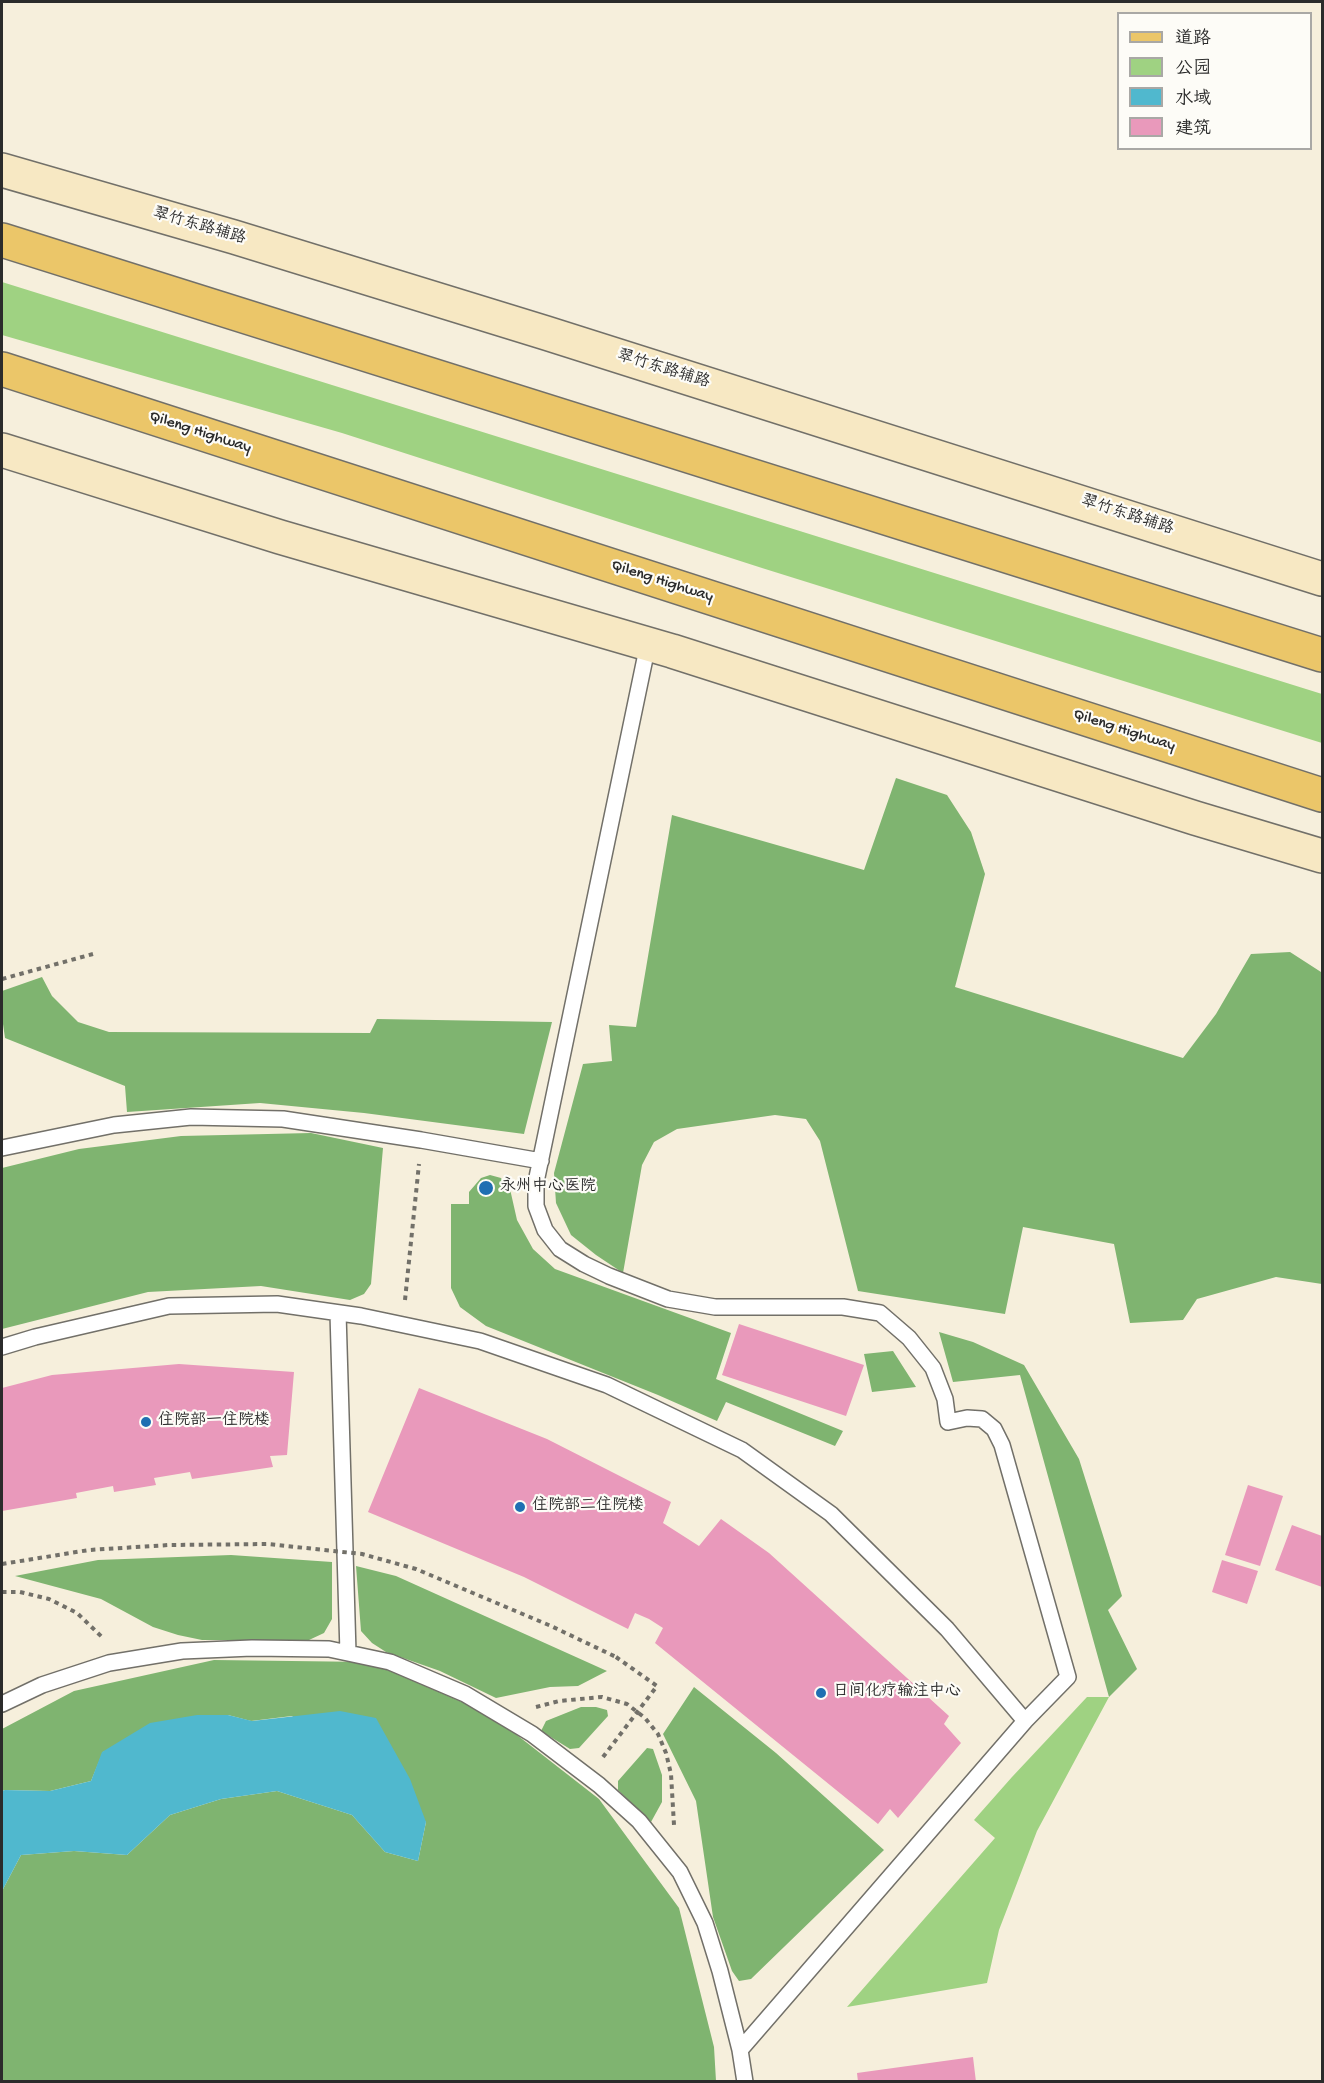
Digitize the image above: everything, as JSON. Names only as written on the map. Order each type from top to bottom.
[{"type":"main road","name":"翠竹东路辅路","points":[[2,170],[234,237],[535,330],[1323,579]]},
{"type":"main road","points":[[2,240],[1323,655]]},
{"type":"main road","name":"Qileng Highway","points":[[2,369],[1323,795]]},
{"type":"main road","points":[[2,450],[280,537],[648,644],[1195,818],[1323,856]]},
{"type":"lane","points":[[648,644],[536,1182],[536,1206],[545,1230],[560,1248],[584,1264],[668,1299],[715,1307],[843,1307],[880,1313],[909,1338],[933,1368],[945,1399],[948,1422],[967,1418],[982,1419],[994,1429],[1002,1445],[1068,1677],[1025,1721],[740,2050]]},
{"type":"lane","points":[[2,1148],[114,1125],[191,1118],[284,1119],[541,1161]]},
{"type":"lane","points":[[2,1347],[34,1336],[169,1306],[277,1304],[338,1313],[480,1341],[607,1385],[742,1450],[831,1514],[947,1629],[1025,1721]]},
{"type":"lane","points":[[338,1313],[348,1653]]},
{"type":"lane","points":[[2,1704],[42,1685],[118,1661],[182,1651],[252,1648],[329,1649],[390,1662],[465,1694],[532,1734],[599,1785],[639,1821],[680,1872],[705,1923],[720,1971],[740,2050],[745,2082]]},
{"type":"path","points":[[2,979],[93,954]]},
{"type":"path","points":[[403,1325],[421,1140]]},
{"type":"path","points":[[2,1564],[89,1550],[169,1545],[268,1544],[362,1554],[416,1569],[551,1626],[616,1657],[657,1686],[622,1733]]},
{"type":"path","points":[[2,1592],[20,1592],[49,1599],[77,1613],[102,1636],[118,1661]]},
{"type":"path","points":[[504,1718],[559,1701],[602,1697],[627,1704],[645,1718],[658,1734],[671,1774],[674,1827],[671,1860]]},
{"type":"green space","points":[[2,282],[1322,694],[1322,743],[762,568],[342,433],[2,335]]},
{"type":"green space","points":[[896,778],[947,795],[971,832],[985,874],[955,987],[1183,1058],[1216,1014],[1251,954],[1290,952],[1321,972],[1322,1284],[1276,1277],[1197,1299],[1183,1320],[1130,1323],[1114,1244],[1023,1227],[1005,1314],[858,1291],[820,1141],[806,1119],[775,1115],[677,1129],[654,1142],[642,1165],[623,1273],[571,1235],[556,1203],[554,1173],[583,1064],[612,1061],[609,1025],[636,1027],[672,815],[864,870]]},
{"type":"green space","points":[[42,977],[52,996],[78,1022],[109,1032],[370,1033],[377,1019],[552,1022],[524,1134],[364,1113],[260,1103],[127,1112],[125,1086],[5,1038],[2,991]]},
{"type":"green space","points":[[311,1133],[383,1148],[371,1284],[364,1294],[350,1300],[261,1286],[148,1292],[2,1329],[2,1168],[79,1149],[181,1136]]},
{"type":"green space","points":[[490,1175],[501,1178],[510,1189],[517,1220],[533,1249],[555,1269],[731,1333],[716,1379],[843,1431],[835,1446],[726,1402],[717,1421],[486,1326],[460,1307],[451,1288],[451,1204],[469,1204],[469,1192],[481,1178]]},
{"type":"green space","points":[[939,1332],[973,1342],[1024,1365],[1079,1459],[1122,1596],[1108,1610],[1137,1669],[1109,1697],[1020,1375],[953,1382]]},
{"type":"green space","points":[[893,1351],[916,1387],[872,1392],[864,1354]]},
{"type":"green space","points":[[231,1555],[332,1562],[332,1619],[324,1633],[309,1640],[202,1640],[153,1627],[101,1599],[15,1576],[98,1560]]},
{"type":"green space","points":[[356,1566],[396,1576],[607,1671],[578,1686],[550,1687],[496,1698],[440,1671],[386,1652],[372,1643],[361,1631]]},
{"type":"green space","points":[[214,1660],[369,1662],[490,1714],[599,1799],[679,1908],[714,2047],[716,2081],[2,2081],[2,1891],[21,1855],[74,1851],[127,1855],[170,1815],[221,1799],[277,1791],[352,1815],[385,1852],[418,1861],[426,1822],[292,1716],[251,1721],[228,1715],[103,1752],[91,1781],[50,1791],[2,1791],[2,1729],[74,1691]]},
{"type":"green space","points":[[694,1687],[776,1753],[884,1850],[751,1979],[739,1981],[732,1971],[713,1917],[696,1801],[663,1734]]},
{"type":"green space","points":[[1087,1697],[1109,1697],[1037,1831],[999,1930],[987,1983],[847,2007],[995,1838],[974,1820]]},
{"type":"green space","points":[[581,1707],[607,1710],[608,1716],[579,1748],[570,1749],[541,1731],[546,1721]]},
{"type":"green space","points":[[647,1748],[653,1749],[662,1775],[662,1802],[651,1822],[618,1790],[618,1781]]},
{"type":"water","points":[[340,1711],[376,1718],[410,1779],[426,1822],[418,1861],[385,1852],[352,1815],[277,1791],[221,1799],[170,1815],[127,1855],[74,1851],[21,1855],[2,1891],[2,1791],[50,1791],[91,1781],[102,1752],[150,1723],[197,1715],[228,1715],[252,1721]]},
{"type":"building","points":[[739,1324],[864,1365],[846,1416],[722,1375]]},
{"type":"building","name":"住院部一住院楼","points":[[179,1364],[294,1372],[287,1455],[270,1456],[273,1467],[192,1479],[190,1472],[154,1478],[156,1485],[114,1492],[113,1486],[76,1493],[77,1498],[2,1511],[2,1388],[52,1375]]},
{"type":"building","points":[[419,1388],[547,1439],[671,1502],[663,1523],[699,1546],[721,1519],[769,1553],[949,1716],[944,1724],[961,1743],[898,1818],[890,1809],[878,1824],[655,1643],[663,1628],[649,1619],[635,1613],[628,1629],[524,1577],[368,1512]]},
{"type":"building","points":[[1248,1485],[1283,1496],[1260,1566],[1225,1555]]},
{"type":"building","points":[[1292,1525],[1322,1536],[1322,1587],[1275,1570]]},
{"type":"building","points":[[1222,1560],[1258,1571],[1247,1604],[1212,1592]]},
{"type":"building","points":[[973,2057],[976,2082],[858,2082],[857,2073]]},
{"type":"place","name":"永州中心医院","points":[[486,1188]]},
{"type":"place","name":"住院部一住院楼","points":[[146,1422]]},
{"type":"place","name":"住院部二住院楼","points":[[520,1507]]},
{"type":"place","name":"日间化疗输注中心","points":[[821,1693]]}]
